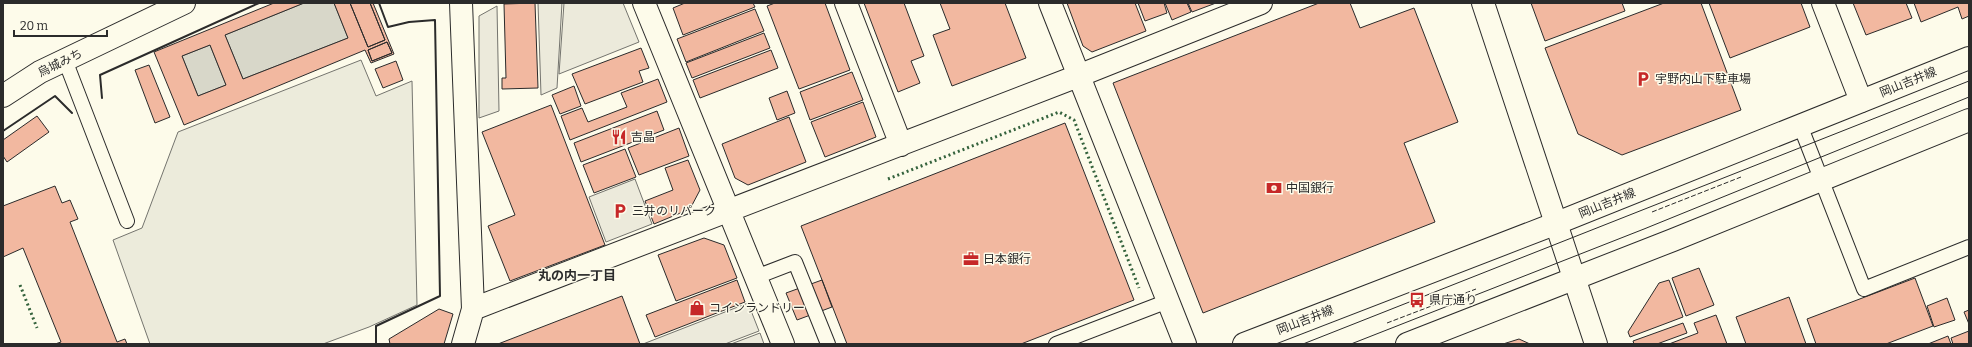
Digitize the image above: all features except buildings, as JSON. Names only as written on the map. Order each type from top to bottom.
[{"type":"street","name":"烏城みち","points":[[3,96],[40,72],[184,3]]},
{"type":"street","points":[[461,3],[473,309],[463,344]]},
{"type":"street","points":[[644,3],[783,344]]},
{"type":"street","points":[[846,3],[901,145]]},
{"type":"street","points":[[1050,3],[1185,344]]},
{"type":"street","points":[[1483,3],[1596,344]]},
{"type":"street","points":[[1823,3],[1861,101]]},
{"type":"street","points":[[473,309],[1078,76],[1251,5]]},
{"type":"street","name":"岡山吉井線","points":[[1244,344],[1557,223],[1969,58]]},
{"type":"street","points":[[1407,344],[1575,279],[1969,120]]},
{"type":"lane","points":[[65,60],[127,222]]},
{"type":"lane","points":[[1800,125],[1864,289],[1969,247]]},
{"type":"lane","points":[[756,278],[796,262],[828,344]]},
{"type":"lane","points":[[1056,344],[1168,301]]},
{"type":"shaded area","points":[[304,3],[334,3],[348,38],[243,79],[225,35]]},
{"type":"shaded area","points":[[538,3],[562,3],[557,88],[541,95]]},
{"type":"shaded area","points":[[564,3],[623,3],[639,42],[559,74]]},
{"type":"shaded area","points":[[497,6],[499,111],[479,118],[479,16]]},
{"type":"shaded area","points":[[210,45],[226,85],[198,96],[182,56]]},
{"type":"shaded area","points":[[361,60],[376,96],[412,81],[417,305],[369,327],[323,344],[150,344],[113,240],[142,228],[178,132]]},
{"type":"shaded area","name":"三井のリパーク","points":[[635,179],[652,224],[606,242],[589,197]]},
{"type":"shaded area","points":[[748,303],[759,331],[725,344],[643,344]]},
{"type":"shaded area","points":[[760,333],[764,344],[731,344]]},
{"type":"tram line","points":[[1303,344],[1969,81]]},
{"type":"tram line","points":[[1351,344],[1644,229],[1969,97]]},
{"type":"hedge","points":[[888,179],[1059,112],[1074,120],[1139,288]]},
{"type":"hedge","points":[[20,285],[37,328]]},
{"type":"fence","points":[[1652,212],[1741,177]]},
{"type":"fence","points":[[1387,323],[1476,289]]},
{"type":"wall","points":[[102,98],[100,75],[259,3]]},
{"type":"wall","points":[[376,344],[376,326],[440,296],[435,20],[409,22],[388,27],[379,3]]},
{"type":"wall","points":[[3,131],[55,96],[72,113]]},
{"type":"place","name":"宇野内山下駐車場","points":[[1643,79]]},
{"type":"place","name":"吉晶","points":[[619,137]]},
{"type":"place","name":"中国銀行","points":[[1274,188]]},
{"type":"place","name":"三井のリパーク","points":[[620,211]]},
{"type":"place","name":"日本銀行","points":[[971,259]]},
{"type":"place","name":"県庁通り","points":[[1417,300]]},
{"type":"place","name":"コインランドリー","points":[[697,308]]},
{"type":"district","name":"丸の内一丁目","points":[[577,275]]}]
